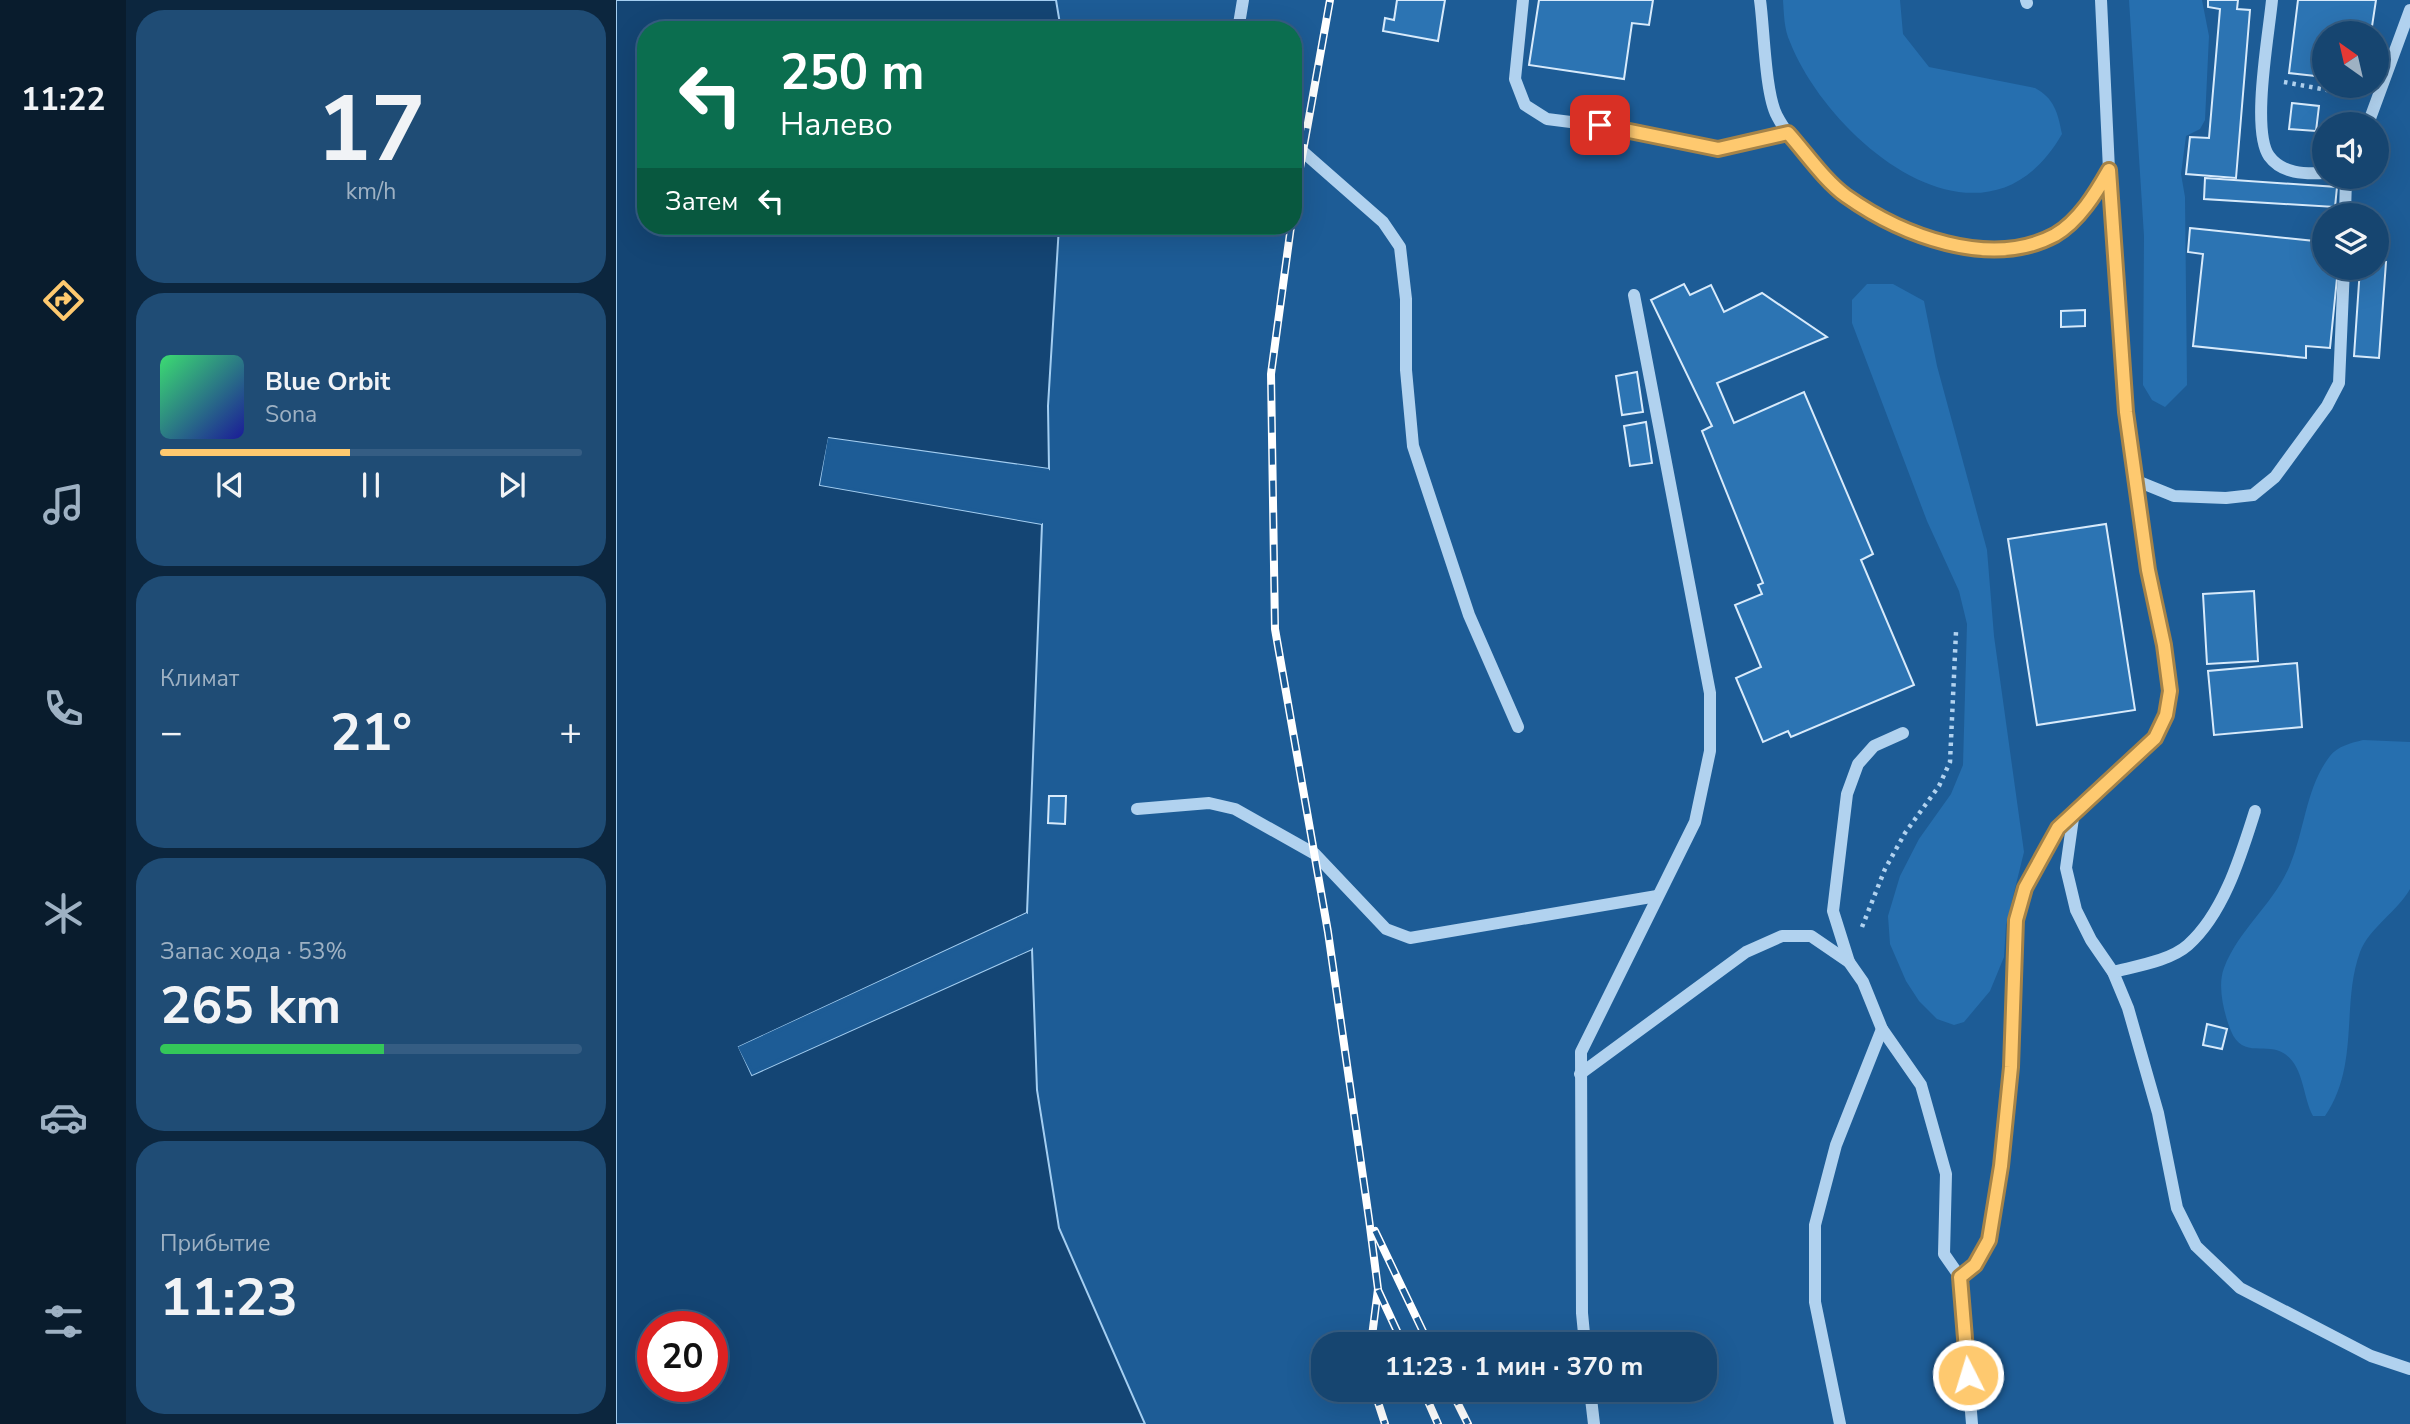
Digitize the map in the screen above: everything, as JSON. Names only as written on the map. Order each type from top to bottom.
[{"type":"street","points":[[1239,21],[1242,0]]},
{"type":"street","points":[[1523,0],[1515,79],[1525,104],[1547,119],[1626,129],[1718,149],[1788,133]]},
{"type":"street","points":[[1760,0],[1775,113],[1788,133],[1844,195],[1893,224],[1930,238],[1980,249],[2025,247],[2057,234],[2092,199],[2109,170]]},
{"type":"street","points":[[1960,1277],[1975,1265],[1989,1240],[2001,1166],[2011,1067],[2016,920],[2025,888],[2058,828],[2155,738],[2166,715],[2170,691],[2164,645],[2148,570],[2126,412],[2109,170],[2101,0]]},
{"type":"street","points":[[2272,0],[2261,132],[2270,156],[2279,166],[2300,174],[2312,174]]},
{"type":"street","points":[[2374,112],[2410,10]]},
{"type":"street","points":[[1302,151],[1383,222],[1401,247],[1406,299],[1406,370],[1413,446],[1469,615],[1518,727]]},
{"type":"street","points":[[2137,481],[2174,496],[2225,498],[2253,495],[2275,477],[2328,406],[2339,383],[2343,280]]},
{"type":"street","points":[[1584,1332],[1581,1052],[1695,822],[1710,751],[1710,693],[1634,295]]},
{"type":"street","points":[[1903,733],[1874,747],[1858,764],[1847,794],[1833,911],[1849,962],[1863,982],[1882,1029],[1921,1085],[1946,1174],[1944,1254],[1954,1273],[1960,1277]]},
{"type":"street","points":[[1137,809],[1209,803],[1235,809],[1315,853],[1386,929],[1409,938],[1657,896]]},
{"type":"street","points":[[2074,811],[2066,868],[2076,909],[2113,972],[2128,1008],[2158,1113],[2177,1208],[2196,1246],[2240,1288],[2371,1356],[2410,1369]]},
{"type":"street","points":[[2113,972],[2147,964],[2188,946],[2216,907],[2235,870],[2255,811]]},
{"type":"street","points":[[1580,1074],[1746,952],[1782,936],[1811,936],[1849,962]]},
{"type":"street","points":[[1840,1424],[1815,1302],[1815,1225],[1836,1145],[1882,1029]]},
{"type":"street","points":[[1960,1277],[1972,1424]]},
{"type":"street","points":[[1591,1402],[1594,1424]]},
{"type":"path","points":[[2264,78],[2379,100]]},
{"type":"path","points":[[1849,962],[1885,869],[1905,833],[1939,786],[1950,762],[1956,632]]},
{"type":"shaded area","points":[[616,0],[1056,0],[1060,21],[637,21],[637,235],[1058,235],[1048,406],[1049,469],[829,438],[820,485],[1042,524],[1027,913],[739,1047],[752,1075],[1032,949],[1037,1090],[1059,1228],[1145,1424],[616,1424]]},
{"type":"shaded area","points":[[1783,0],[1900,0],[1903,34],[1929,67],[2035,88],[2047,96],[2054,107],[2062,134],[2030,173],[1992,191],[1952,191],[1911,176],[1873,150],[1838,117],[1810,80],[1788,37]]},
{"type":"shaded area","points":[[2129,0],[2202,0],[2209,36],[2205,120],[2200,129],[2186,136],[2181,174],[2185,197],[2187,385],[2165,407],[2152,400],[2143,385],[2144,236]]},
{"type":"shaded area","points":[[1867,284],[1893,284],[1924,301],[1937,366],[1987,550],[1994,636],[2024,852],[2006,925],[2004,957],[1990,991],[1964,1022],[1954,1025],[1937,1019],[1919,1001],[1906,981],[1890,944],[1888,916],[1900,876],[1919,839],[1951,794],[1963,765],[1967,624],[1959,591],[1927,521],[1852,323],[1852,300]]},
{"type":"shaded area","points":[[2363,740],[2410,742],[2410,889],[2370,935],[2360,952],[2351,992],[2343,1076],[2325,1116],[2313,1116],[2300,1075],[2285,1054],[2278,1050],[2249,1048],[2236,1040],[2224,1008],[2222,975],[2238,941],[2275,892],[2290,865],[2322,768],[2337,750]]},
{"type":"pier","points":[[828,438],[1049,469],[1048,473],[831,442],[824,483],[1042,520],[1042,524],[820,485]]},
{"type":"pier","points":[[1027,913],[1028,917],[743,1049],[753,1070],[1031,946],[1032,949],[752,1075],[738,1047]]},
{"type":"building","points":[[1397,0],[1445,0],[1438,41],[1383,31],[1385,18],[1394,20]]},
{"type":"building","points":[[1539,0],[1653,0],[1649,25],[1632,23],[1624,79],[1529,65]]},
{"type":"building","points":[[2208,0],[2238,0],[2237,9],[2250,10],[2236,178],[2186,174],[2190,137],[2209,138],[2220,9],[2208,7]]},
{"type":"building","points":[[2298,0],[2376,0],[2373,21],[2312,21],[2312,76],[2289,73]]},
{"type":"building","points":[[2292,103],[2319,106],[2318,112],[2312,112],[2312,131],[2289,129]]},
{"type":"building","points":[[2205,178],[2337,189],[2335,203],[2312,203],[2312,206],[2204,199]]},
{"type":"building","points":[[2190,228],[2312,241],[2312,280],[2337,280],[2330,348],[2306,346],[2306,358],[2193,346],[2203,254],[2188,252]]},
{"type":"building","points":[[2359,280],[2385,280],[2379,358],[2354,356]]},
{"type":"building","points":[[1684,284],[1690,295],[1711,285],[1724,312],[1762,293],[1827,337],[1717,383],[1734,423],[1804,392],[1873,554],[1861,560],[1914,685],[1791,737],[1788,731],[1763,742],[1736,678],[1761,667],[1735,605],[1762,594],[1758,585],[1763,583],[1702,431],[1712,426],[1651,300]]},
{"type":"building","points":[[2085,310],[2085,326],[2061,327],[2061,311]]},
{"type":"building","points":[[1637,372],[1643,412],[1622,415],[1616,376]]},
{"type":"building","points":[[1646,422],[1652,463],[1630,466],[1624,426]]},
{"type":"building","points":[[2106,524],[2135,710],[2037,725],[2008,539]]},
{"type":"building","points":[[2254,591],[2258,661],[2207,664],[2203,594]]},
{"type":"building","points":[[2297,663],[2302,727],[2214,735],[2208,671]]},
{"type":"building","points":[[1049,796],[1066,796],[1065,824],[1048,823]]},
{"type":"building","points":[[2207,1024],[2227,1029],[2222,1049],[2203,1045]]},
{"type":"railway","points":[[1302,157],[1330,0]]},
{"type":"railway","points":[[1290,235],[1271,374],[1275,629],[1328,932],[1369,1219],[1378,1289],[1373,1332]]},
{"type":"railway","points":[[1375,1231],[1423,1332]]},
{"type":"railway","points":[[1378,1290],[1397,1332]]},
{"type":"railway","points":[[1378,1402],[1385,1424]]},
{"type":"railway","points":[[1428,1402],[1438,1424]]},
{"type":"railway","points":[[1457,1402],[1468,1424]]},
{"type":"route","points":[[1600,125],[1718,149],[1788,133],[1844,195],[1893,224],[1930,238],[1980,249],[2025,247],[2057,234],[2092,199],[2109,170],[2126,412],[2148,570],[2164,645],[2170,691],[2166,715],[2155,738],[2058,828],[2025,888],[2016,920],[2011,1067],[2001,1166],[1989,1240],[1975,1265],[1960,1277],[1968,1375]]}]
